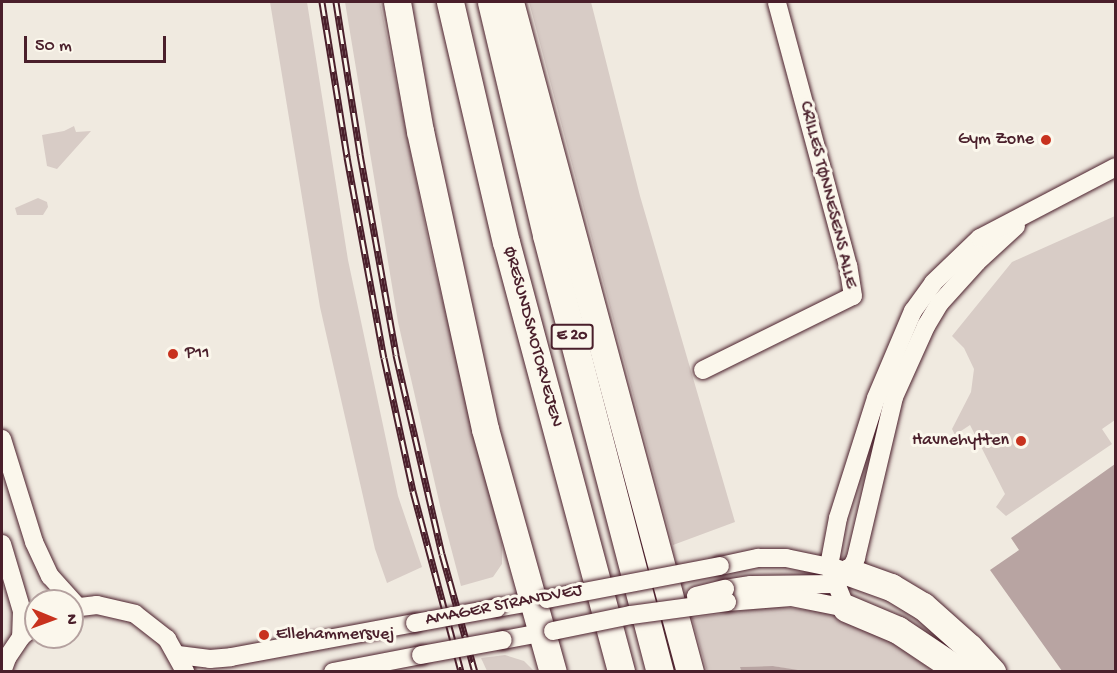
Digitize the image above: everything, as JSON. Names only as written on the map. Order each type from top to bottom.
[{"type":"highway","points":[[397,2],[420,131],[485,429],[540,600],[553,672]]},
{"type":"highway","name":"ØRESUNDSMOTORVEJEN","points":[[450,2],[506,242],[621,672]]},
{"type":"highway","name":"ØRESUNDSMOTORVEJEN","points":[[491,2],[546,235],[660,672]]},
{"type":"highway","points":[[510,2],[690,672]]},
{"type":"highway","points":[[840,582],[898,630],[961,672]]},
{"type":"highway","points":[[840,582],[891,586],[923,606],[969,647],[992,672]]},
{"type":"street","name":"CRILLES TØNNESENS ALLE","points":[[703,370],[853,296],[848,266],[777,2]]},
{"type":"street","points":[[840,582],[838,518],[876,398],[913,311],[933,283],[980,238],[1116,167]]},
{"type":"street","points":[[840,582],[856,558],[894,398],[926,326],[940,303],[977,262],[1035,208]]},
{"type":"street","points":[[2,439],[34,542],[50,576],[60,589]]},
{"type":"street","points":[[2,544],[22,611],[21,637]]},
{"type":"street","name":"AMAGER STRANDVEJ","points":[[182,663],[231,657],[767,558],[806,560],[840,582]]},
{"type":"street","name":"AMAGER STRANDVEJ","points":[[726,596],[751,585],[840,582]]},
{"type":"street","name":"AMAGER STRANDVEJ","points":[[333,672],[726,596],[791,597],[840,582]]},
{"type":"street","points":[[84,607],[107,606],[135,614],[152,625],[182,663]]},
{"type":"street","points":[[2,672],[7,658],[24,634]]},
{"type":"shaded area","points":[[270,2],[307,2],[348,260],[398,496],[422,567],[387,583],[375,549],[320,307]]},
{"type":"shaded area","points":[[345,2],[380,2],[430,249],[502,544],[502,564],[493,577],[461,586],[441,510],[398,322]]},
{"type":"shaded area","points":[[529,2],[591,2],[640,196],[735,522],[673,545]]},
{"type":"shaded area","points":[[74,126],[76,132],[91,131],[57,169],[47,166],[42,135],[64,131]]},
{"type":"shaded area","points":[[38,198],[47,202],[48,207],[43,215],[17,215],[15,208]]},
{"type":"shaded area","points":[[1115,216],[1115,420],[1102,429],[1112,444],[1006,516],[996,507],[1005,494],[970,425],[955,435],[952,429],[971,392],[974,369],[964,348],[952,336],[1012,262]]},
{"type":"shaded area","points":[[1115,464],[1115,671],[1062,671],[990,570],[1019,550],[1011,538]]},
{"type":"shaded area","points":[[776,606],[830,613],[883,636],[933,671],[804,672],[773,666],[740,667],[741,671],[707,671],[692,618]]},
{"type":"shaded area","points":[[505,655],[524,661],[534,671],[487,671],[481,658]]},
{"type":"shaded area","points":[[773,666],[804,671],[741,671],[740,667]]},
{"type":"railway","points":[[322,2],[347,157],[384,358],[413,491],[461,672]]},
{"type":"railway","points":[[336,2],[360,154],[396,355],[442,554],[475,672]]},
{"type":"place","name":"Gym Zone","points":[[1046,140]]},
{"type":"place","name":"P11","points":[[173,354]]},
{"type":"place","name":"Havnehytten","points":[[1021,441]]},
{"type":"place","name":"Ellehammersvej","points":[[264,635]]}]
